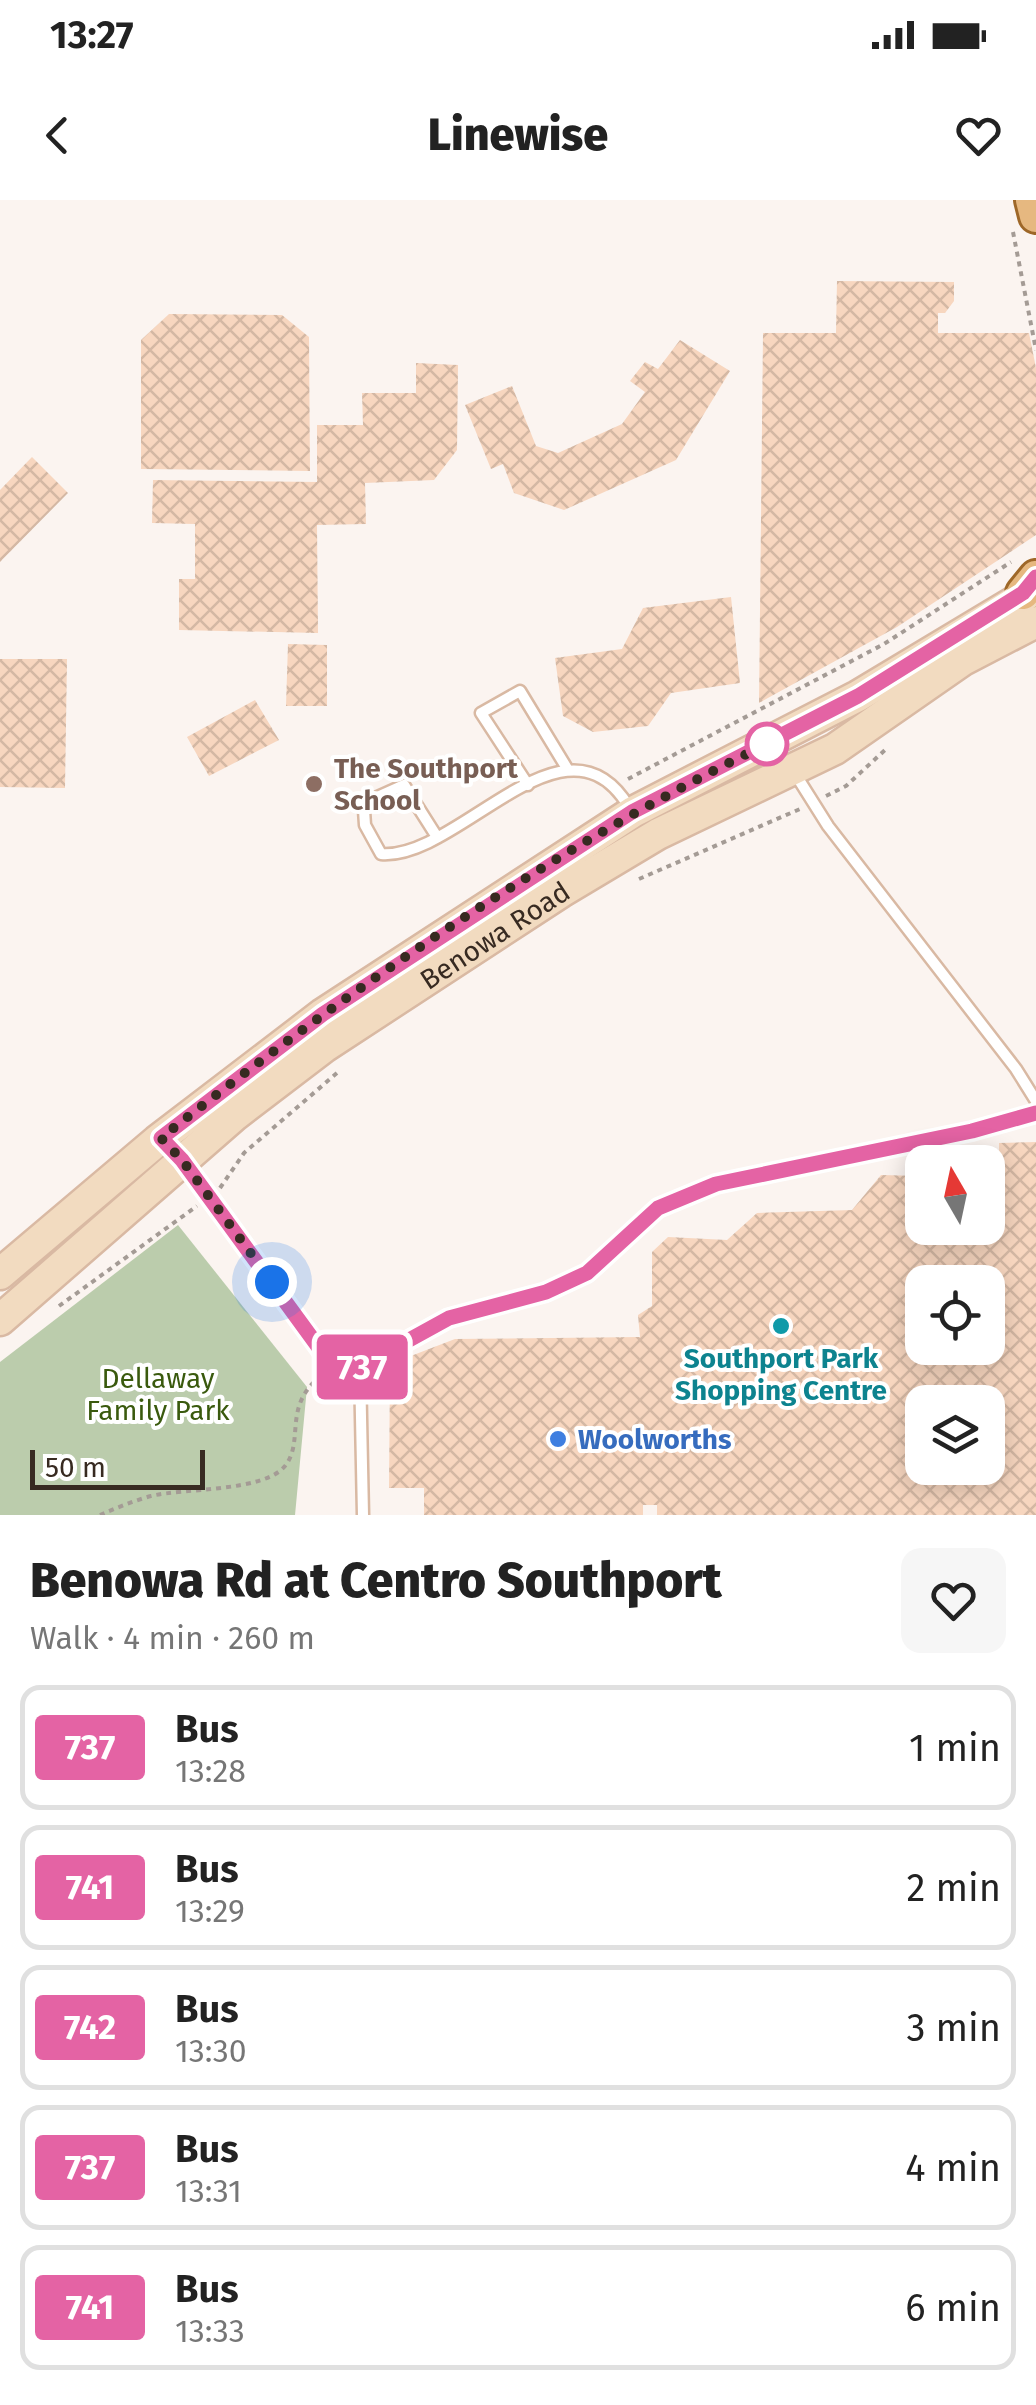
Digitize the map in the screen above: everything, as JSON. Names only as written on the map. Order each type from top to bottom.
[{"type":"main road","name":"Benowa Road","points":[[0,1320],[182,1160],[324,1047],[561,892],[658,834],[835,748],[963,660],[1030,588]]},
{"type":"main road","name":"Benowa Road","points":[[0,1274],[161,1138],[323,1014],[632,812],[858,696],[1030,588]]},
{"type":"lane","points":[[528,785],[481,712],[520,691],[568,770]]},
{"type":"lane","points":[[438,837],[404,785],[375,798],[364,810],[365,825],[381,854],[396,855],[438,837],[528,785],[568,770],[595,772],[616,785],[632,812]]},
{"type":"lane","points":[[792,770],[1036,1101]]},
{"type":"lane","points":[[161,1138],[182,1160],[333,1367],[349,1373],[449,1318],[546,1292],[587,1273],[658,1208],[716,1184],[972,1131],[1036,1113]]},
{"type":"lane","points":[[360,1368],[363,1515]]},
{"type":"path","points":[[1026,212],[1036,350]]},
{"type":"path","points":[[616,785],[884,644],[1030,588]]},
{"type":"path","points":[[630,883],[846,786],[898,740]]},
{"type":"path","points":[[58,1307],[210,1198],[244,1153],[344,1067]]},
{"type":"path","points":[[100,1515],[151,1496],[266,1478],[284,1468],[292,1453],[299,1402],[313,1382],[333,1367]]},
{"type":"green space","name":"Dellaway Family Park","points":[[178,1225],[307,1387],[295,1515],[0,1515],[0,1362]]},
{"type":"building","points":[[837,281],[954,282],[954,301],[945,313],[938,313],[938,333],[1029,333],[1036,368],[1036,535],[897,627],[759,703],[763,333],[836,333]]},
{"type":"building","points":[[169,314],[282,315],[309,337],[310,471],[141,469],[141,340]]},
{"type":"building","points":[[680,340],[730,371],[676,460],[564,510],[514,493],[503,464],[491,469],[465,405],[512,386],[536,446],[558,453],[622,424],[645,392],[630,381],[645,362],[658,369]]},
{"type":"building","points":[[416,363],[458,365],[457,450],[434,480],[365,483],[366,524],[317,525],[318,633],[179,630],[179,579],[195,579],[195,524],[152,523],[153,480],[317,482],[317,425],[363,425],[362,393],[416,393]]},
{"type":"building","points":[[32,457],[68,493],[0,562],[0,490]]},
{"type":"building","points":[[731,597],[740,683],[671,693],[648,726],[593,732],[563,716],[555,658],[622,649],[643,608]]},
{"type":"building","points":[[288,644],[327,645],[327,706],[286,706]]},
{"type":"building","points":[[0,659],[67,659],[65,788],[0,787]]},
{"type":"building","points":[[255,700],[279,740],[209,776],[187,737]]},
{"type":"building","name":"Southport Park Shopping Centre","points":[[1036,1142],[1036,1515],[657,1515],[657,1505],[643,1505],[643,1515],[424,1515],[424,1488],[389,1488],[390,1364],[455,1339],[640,1337],[638,1315],[652,1306],[652,1252],[668,1237],[727,1240],[757,1213],[852,1210],[881,1175],[905,1176],[905,1245],[1005,1245],[1005,1145],[999,1145]]},
{"type":"bus line","name":"737","points":[[1036,577],[1023,593],[858,696],[632,812],[323,1014],[161,1138],[182,1160],[333,1367],[349,1373],[449,1318],[546,1292],[587,1273],[658,1208],[716,1184],[972,1131],[1036,1113]]},
{"type":"place","name":"The Southport School","points":[[314,784]]},
{"type":"place","name":"Southport Park Shopping Centre","points":[[781,1326]]},
{"type":"place","name":"Woolworths","points":[[558,1439]]},
{"type":"route","points":[[272,1282],[182,1160],[161,1138],[323,1014],[632,812],[767,744]]}]
